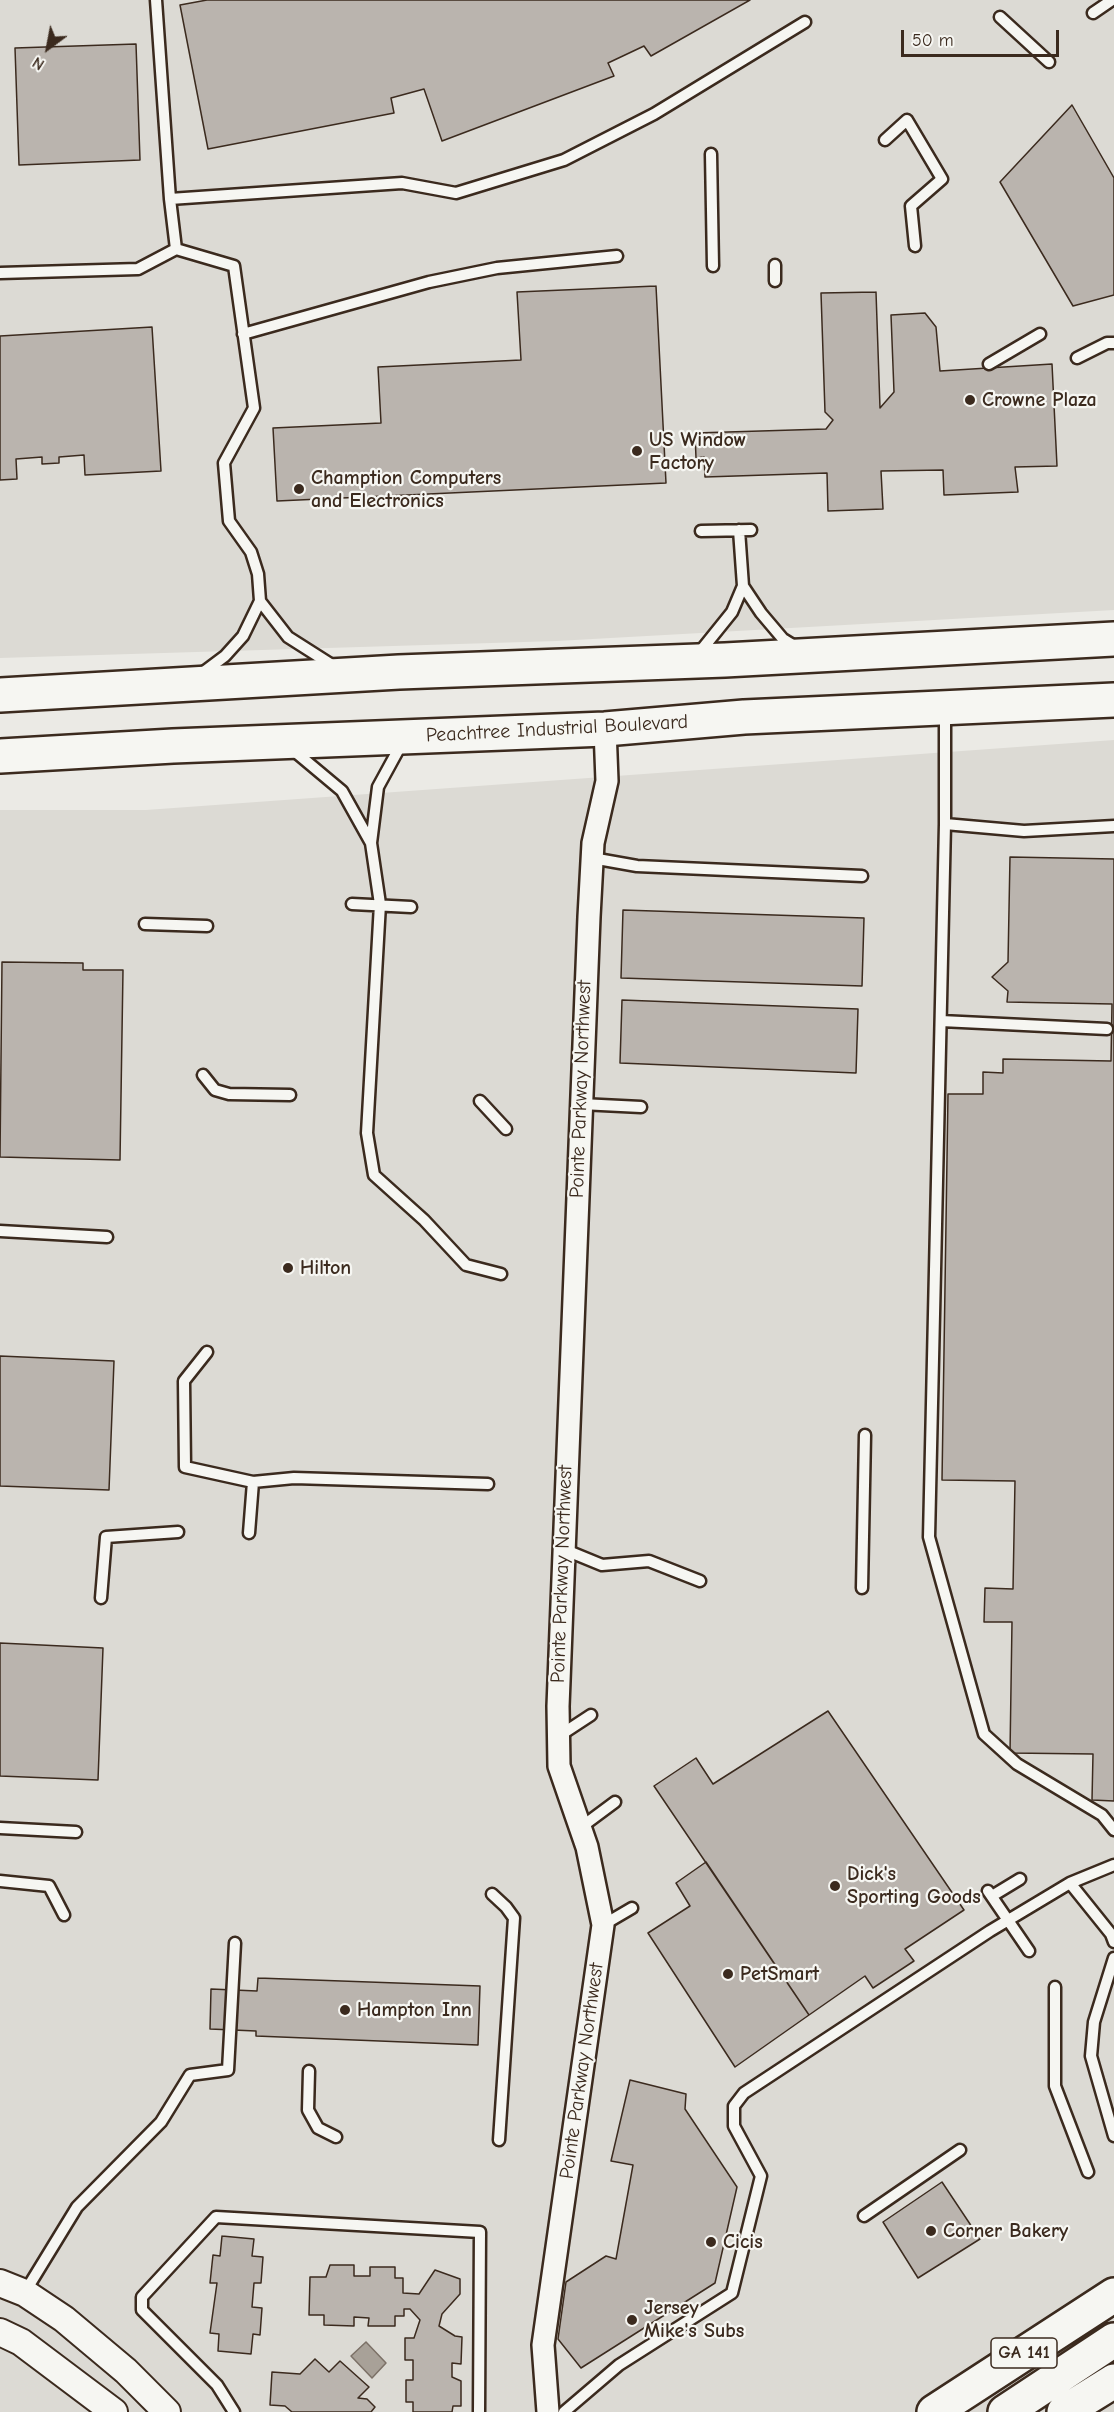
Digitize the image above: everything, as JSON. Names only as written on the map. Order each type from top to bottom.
[{"type":"highway","points":[[0,696],[364,675],[1114,639]]},
{"type":"highway","name":"Peachtree Industrial Boulevard","points":[[0,756],[605,729],[744,717],[1114,700]]},
{"type":"highway","name":"GA 141","points":[[934,2412],[1114,2295]]},
{"type":"highway","points":[[1005,2412],[1114,2340]]},
{"type":"highway","points":[[1064,2412],[1114,2380]]},
{"type":"street","name":"Pointe Parkway Northwest","points":[[548,2412],[543,2345],[603,1925],[587,1847],[559,1766],[559,1736],[563,1549],[592,858],[593,843],[607,781],[605,729]]},
{"type":"street","points":[[0,2283],[25,2293],[64,2319],[117,2364],[167,2412]]},
{"type":"street","points":[[0,2332],[21,2343],[114,2412]]},
{"type":"lane","points":[[156,0],[170,199],[176,249]]},
{"type":"lane","points":[[1093,14],[1112,0]]},
{"type":"lane","points":[[1000,17],[1049,62]]},
{"type":"lane","points":[[170,199],[402,183],[456,193],[564,160],[654,114],[805,22]]},
{"type":"lane","points":[[885,140],[907,120],[942,179],[911,206],[915,246]]},
{"type":"lane","points":[[711,154],[713,266]]},
{"type":"lane","points":[[0,273],[138,269],[176,249],[234,266],[254,408],[224,463],[230,521],[251,552],[258,574],[260,602],[243,636],[225,656],[187,685]]},
{"type":"lane","points":[[243,334],[429,282],[497,268],[617,256]]},
{"type":"lane","points":[[775,265],[775,281]]},
{"type":"lane","points":[[989,364],[1040,334]]},
{"type":"lane","points":[[1077,358],[1107,343],[1114,343]]},
{"type":"lane","points":[[690,661],[707,645],[732,612],[743,586],[739,530]]},
{"type":"lane","points":[[701,531],[751,530]]},
{"type":"lane","points":[[743,586],[761,613],[783,639],[809,655]]},
{"type":"lane","points":[[260,602],[288,637],[325,663],[364,675]]},
{"type":"lane","points":[[945,708],[945,824],[929,1537],[984,1734],[1017,1764],[1102,1815],[1114,1830]]},
{"type":"lane","points":[[406,737],[378,787],[371,843],[380,904],[367,1133],[374,1175],[424,1220],[466,1265],[501,1274]]},
{"type":"lane","points":[[283,742],[342,791],[371,843]]},
{"type":"lane","points":[[945,824],[1024,831],[1114,826]]},
{"type":"lane","points":[[592,858],[638,866],[862,876]]},
{"type":"lane","points":[[352,904],[411,907]]},
{"type":"lane","points":[[145,924],[207,926]]},
{"type":"lane","points":[[941,1021],[1107,1029]]},
{"type":"lane","points":[[203,1074],[215,1090],[229,1094],[290,1095]]},
{"type":"lane","points":[[480,1101],[506,1129]]},
{"type":"lane","points":[[581,1104],[641,1107]]},
{"type":"lane","points":[[0,1231],[107,1237]]},
{"type":"lane","points":[[207,1352],[184,1381],[185,1467],[253,1482],[294,1478],[488,1484]]},
{"type":"lane","points":[[862,1588],[866,1435]]},
{"type":"lane","points":[[249,1533],[253,1482]]},
{"type":"lane","points":[[101,1598],[106,1537],[178,1532]]},
{"type":"lane","points":[[563,1549],[602,1565],[648,1561],[700,1581]]},
{"type":"lane","points":[[559,1736],[591,1715]]},
{"type":"lane","points":[[580,1828],[615,1802]]},
{"type":"lane","points":[[0,1828],[76,1832]]},
{"type":"lane","points":[[564,2412],[619,2366],[732,2293],[761,2176],[734,2126],[734,2106],[744,2093],[1007,1921],[1070,1883],[1114,1865]]},
{"type":"lane","points":[[1020,1879],[990,1893],[1029,1951]]},
{"type":"lane","points":[[0,1881],[49,1886],[64,1915]]},
{"type":"lane","points":[[1070,1883],[1113,1933]]},
{"type":"lane","points":[[492,1894],[514,1918],[499,2140]]},
{"type":"lane","points":[[603,1925],[632,1908]]},
{"type":"lane","points":[[25,2293],[77,2207],[161,2122],[190,2075],[228,2070],[235,1943]]},
{"type":"lane","points":[[1114,1958],[1094,2022],[1091,2056],[1114,2136]]},
{"type":"lane","points":[[1055,1987],[1055,2086],[1088,2172]]},
{"type":"lane","points":[[309,2071],[308,2110],[318,2128],[336,2137]]},
{"type":"lane","points":[[864,2216],[960,2150]]},
{"type":"lane","points":[[234,2412],[217,2385],[142,2310],[142,2297],[216,2217],[480,2232],[479,2412]]},
{"type":"shaded area","points":[[0,0],[1114,0],[1114,610],[557,641],[0,658]]},
{"type":"shaded area","points":[[1114,740],[1114,2412],[0,2412],[0,810],[146,810]]},
{"type":"shaded area","points":[[366,2342],[386,2363],[372,2378],[351,2356]]},
{"type":"building","points":[[207,0],[750,0],[651,56],[644,46],[608,63],[614,76],[442,141],[424,89],[391,98],[394,113],[208,149],[180,5]]},
{"type":"building","points":[[136,44],[140,160],[19,165],[15,48]]},
{"type":"building","points":[[1072,105],[1114,178],[1114,295],[1073,306],[1000,182]]},
{"type":"building","points":[[656,286],[666,483],[277,501],[273,428],[381,423],[378,367],[521,360],[517,292]]},
{"type":"building","name":"Crowne Plaza","points":[[876,292],[880,408],[894,392],[891,315],[925,313],[936,327],[940,371],[1052,364],[1057,466],[1015,467],[1018,492],[944,495],[943,470],[881,471],[883,509],[828,511],[827,473],[705,477],[704,457],[696,458],[695,433],[826,429],[833,420],[825,412],[821,293]]},
{"type":"building","points":[[152,327],[161,471],[85,475],[84,455],[59,457],[59,463],[42,464],[42,457],[16,459],[17,479],[0,480],[0,336]]},
{"type":"building","points":[[1010,857],[1114,859],[1114,1801],[1092,1800],[1093,1754],[1010,1753],[1012,1622],[984,1622],[985,1588],[1013,1589],[1015,1481],[942,1480],[948,1094],[983,1094],[983,1072],[1003,1073],[1003,1059],[1111,1061],[1112,1004],[1007,1002],[1008,991],[992,977],[1008,962]]},
{"type":"building","points":[[623,910],[864,918],[862,986],[621,978]]},
{"type":"building","points":[[2,962],[83,963],[83,970],[123,970],[120,1160],[0,1157]]},
{"type":"building","points":[[622,1000],[858,1009],[856,1073],[620,1063]]},
{"type":"building","points":[[0,1356],[114,1361],[109,1490],[0,1486]]},
{"type":"building","points":[[0,1643],[103,1648],[98,1780],[0,1776]]},
{"type":"building","name":"Dick's Sporting Goods","points":[[828,1711],[964,1910],[905,1949],[914,1961],[873,1988],[865,1976],[809,2015],[654,1786],[696,1758],[713,1784]]},
{"type":"building","name":"PetSmart","points":[[706,1862],[809,2015],[735,2067],[648,1933],[690,1906],[676,1883]]},
{"type":"building","name":"Hampton Inn","points":[[258,1978],[480,1986],[478,2045],[256,2036],[256,2031],[210,2029],[211,1989],[257,1991]]},
{"type":"building","points":[[630,2080],[686,2094],[685,2109],[737,2187],[715,2283],[581,2368],[558,2339],[566,2282],[606,2256],[616,2259],[633,2165],[611,2161]]},
{"type":"building","name":"Corner Bakery","points":[[942,2182],[980,2239],[918,2278],[883,2222]]},
{"type":"building","points":[[222,2236],[254,2239],[252,2256],[263,2257],[261,2283],[254,2283],[252,2307],[262,2308],[260,2335],[253,2334],[251,2354],[218,2351],[219,2334],[210,2333],[217,2283],[210,2283],[213,2255],[220,2256]]},
{"type":"building","points":[[330,2265],[354,2265],[354,2276],[370,2276],[370,2267],[395,2267],[395,2278],[403,2278],[403,2293],[419,2294],[435,2270],[460,2279],[460,2294],[442,2314],[439,2326],[455,2336],[462,2337],[461,2364],[452,2363],[452,2377],[461,2381],[461,2406],[453,2406],[452,2412],[413,2412],[413,2402],[406,2402],[406,2380],[413,2380],[413,2360],[405,2360],[405,2338],[414,2338],[420,2320],[410,2309],[404,2309],[404,2316],[395,2316],[395,2326],[368,2326],[369,2318],[354,2317],[354,2326],[324,2325],[324,2315],[309,2315],[310,2277],[326,2277]]},
{"type":"building","points":[[315,2359],[329,2372],[340,2361],[369,2387],[358,2398],[367,2399],[375,2407],[371,2412],[292,2412],[285,2406],[270,2405],[272,2372],[300,2374]]},
{"type":"place","name":"Crowne Plaza","points":[[970,400]]},
{"type":"place","name":"US Window Factory","points":[[637,451]]},
{"type":"place","name":"Chamption Computers and Electronics","points":[[299,489]]},
{"type":"place","name":"Hilton","points":[[288,1268]]},
{"type":"place","name":"Dick's Sporting Goods","points":[[835,1886]]},
{"type":"place","name":"PetSmart","points":[[728,1974]]},
{"type":"place","name":"Hampton Inn","points":[[345,2010]]},
{"type":"place","name":"Corner Bakery","points":[[931,2231]]},
{"type":"place","name":"Cicis","points":[[711,2242]]},
{"type":"place","name":"Jersey Mike's Subs","points":[[632,2320]]}]
